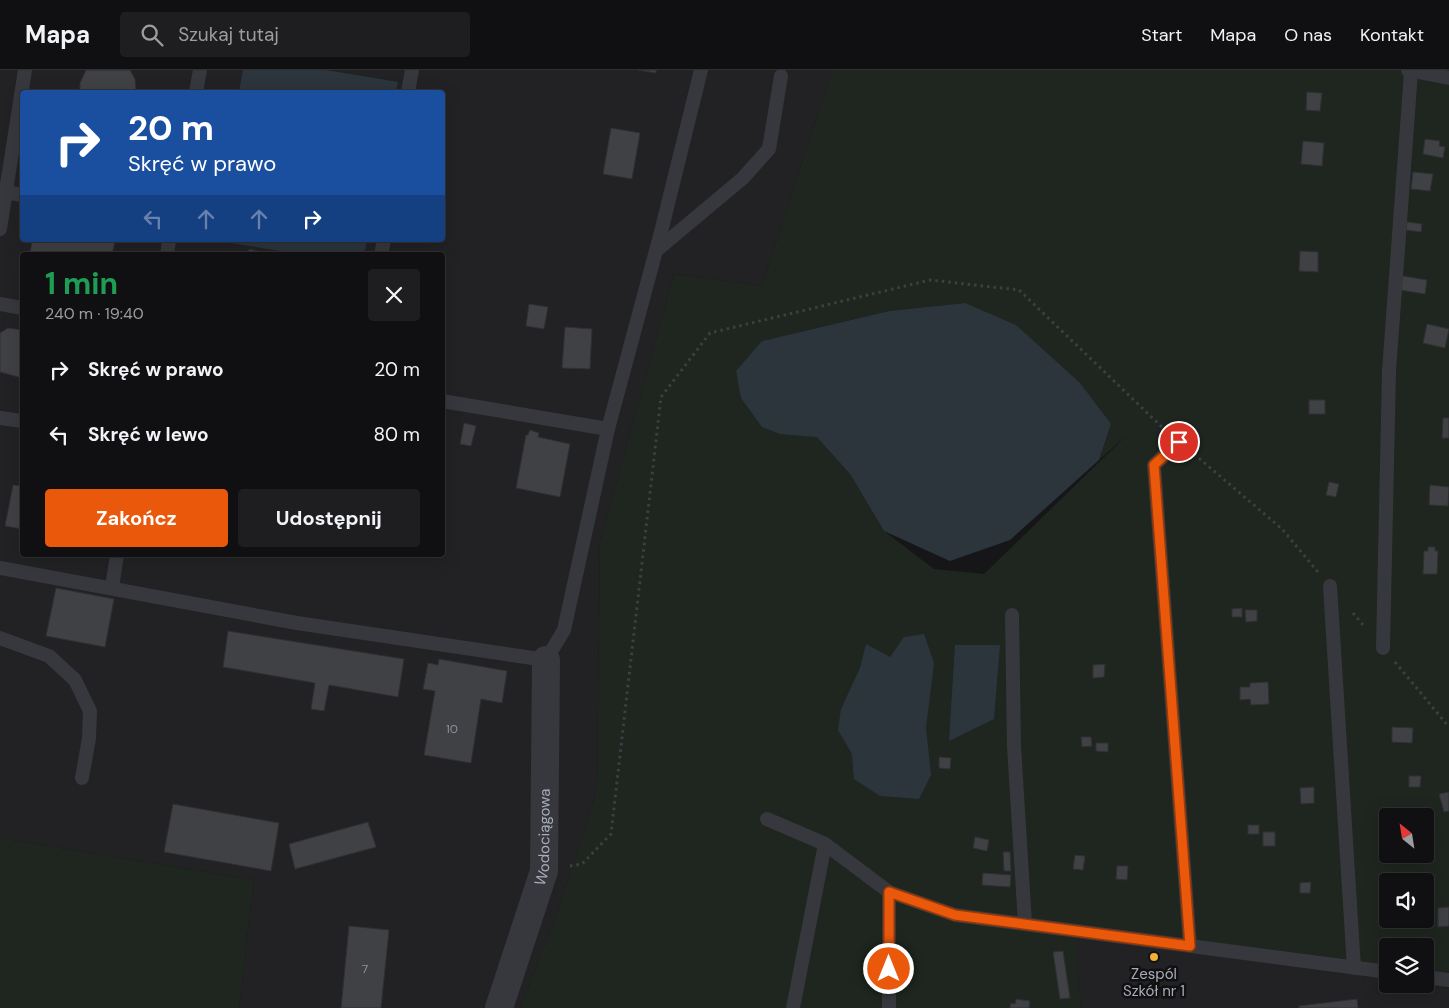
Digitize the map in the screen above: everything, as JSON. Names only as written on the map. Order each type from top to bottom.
[{"type":"street","name":"Wodociągowa","points":[[499,1008],[544,872],[546,660]]},
{"type":"lane","points":[[22,90],[25,70]]},
{"type":"lane","points":[[196,90],[200,70]]},
{"type":"lane","points":[[408,90],[412,70]]},
{"type":"lane","points":[[0,568],[297,623],[546,660],[564,630],[608,429],[656,250],[701,70]]},
{"type":"lane","points":[[1383,648],[1389,371],[1410,71],[1449,78]]},
{"type":"lane","points":[[656,250],[743,178],[769,149],[781,76]]},
{"type":"lane","points":[[0,229],[20,102]]},
{"type":"lane","points":[[6,192],[20,195]]},
{"type":"lane","points":[[0,304],[20,308]]},
{"type":"lane","points":[[445,402],[608,429]]},
{"type":"lane","points":[[0,418],[20,421]]},
{"type":"lane","points":[[1179,442],[1154,465],[1190,946]]},
{"type":"lane","points":[[112,588],[117,557]]},
{"type":"lane","points":[[1330,586],[1354,968]]},
{"type":"lane","points":[[1012,615],[1014,746],[1025,924]]},
{"type":"lane","points":[[0,638],[49,656],[75,680],[90,711],[89,738],[82,778]]},
{"type":"lane","points":[[767,819],[825,844],[889,892],[955,915],[1379,971]]},
{"type":"lane","points":[[793,1008],[825,844]]},
{"type":"lane","points":[[889,892],[889,1008]]},
{"type":"lane","points":[[1434,978],[1449,980]]},
{"type":"path","points":[[544,872],[582,864],[612,834],[661,397],[710,333],[930,280],[1019,290],[1179,442],[1282,530],[1449,727]]},
{"type":"shaded area","points":[[0,70],[832,70],[762,286],[674,274],[600,541],[597,789],[558,911],[520,1008],[239,1008],[254,880],[0,838]]},
{"type":"shaded area","points":[[243,70],[326,70],[398,82],[396,90],[239,90]]},
{"type":"shaded area","points":[[832,70],[1449,70],[1449,988],[1434,986],[1434,938],[1379,938],[1379,978],[1075,935],[1081,1008],[520,1008],[558,911],[597,789],[600,541],[674,274],[762,286]],"holes":[[[965,303],[1111,424],[1099,460],[1127,435],[984,574],[934,569],[884,531],[850,474],[817,436],[762,341],[889,311]]]},
{"type":"shaded area","points":[[225,242],[367,242],[365,252],[286,252]]},
{"type":"shaded area","points":[[965,303],[1016,325],[1080,383],[1111,424],[1099,460],[1010,540],[950,561],[884,531],[850,474],[817,437],[780,434],[762,427],[741,398],[736,371],[762,341],[889,311]]},
{"type":"shaded area","points":[[924,634],[934,663],[926,728],[931,775],[919,799],[880,796],[854,779],[852,754],[838,730],[841,709],[860,668],[866,644],[890,657],[904,637]]},
{"type":"shaded area","points":[[955,645],[1000,645],[994,719],[949,741]]},
{"type":"shaded area","points":[[0,838],[254,880],[239,1008],[0,1008]]},
{"type":"shaded area","name":"Zespól Szkół nr 1","points":[[1074,935],[1379,978],[1379,993],[1434,993],[1434,986],[1449,988],[1449,1008],[1081,1008]]},
{"type":"building","points":[[86,70],[130,70],[135,79],[136,90],[80,90],[80,83]]},
{"type":"building","points":[[638,70],[656,70],[656,73]]},
{"type":"building","points":[[1307,92],[1322,93],[1320,111],[1306,110]]},
{"type":"building","points":[[611,128],[640,133],[632,179],[603,174]]},
{"type":"building","points":[[1425,139],[1440,141],[1439,146],[1445,147],[1443,158],[1423,154]]},
{"type":"building","points":[[1303,141],[1324,143],[1322,166],[1301,164]]},
{"type":"building","points":[[1413,172],[1433,174],[1430,191],[1411,189]]},
{"type":"building","points":[[1407,222],[1422,224],[1421,232],[1406,230]]},
{"type":"building","points":[[32,242],[115,242],[113,252],[30,252]]},
{"type":"building","points":[[249,249],[262,252],[248,252]]},
{"type":"building","points":[[1300,251],[1318,252],[1318,272],[1299,271]]},
{"type":"building","points":[[1403,276],[1427,280],[1425,294],[1400,290]]},
{"type":"building","points":[[529,304],[548,307],[544,329],[526,326]]},
{"type":"building","points":[[1427,324],[1449,329],[1445,348],[1423,343]]},
{"type":"building","points":[[565,327],[592,329],[590,369],[562,368]]},
{"type":"building","points":[[8,328],[20,330],[20,377],[0,372],[0,333]]},
{"type":"building","points":[[1309,400],[1325,400],[1325,414],[1309,414]]},
{"type":"building","points":[[1443,418],[1449,418],[1449,438],[1442,438]]},
{"type":"building","points":[[464,423],[476,426],[471,446],[460,444]]},
{"type":"building","points":[[530,430],[539,433],[538,437],[570,444],[560,497],[516,488],[526,435],[528,435]]},
{"type":"building","points":[[1329,482],[1339,484],[1336,497],[1326,495]]},
{"type":"building","points":[[13,485],[20,486],[20,529],[5,526]]},
{"type":"building","points":[[1430,485],[1449,487],[1448,506],[1429,505]]},
{"type":"building","points":[[1428,547],[1435,547],[1435,551],[1438,551],[1437,574],[1423,574],[1424,551],[1428,551]]},
{"type":"building","points":[[56,588],[114,599],[105,647],[46,636]]},
{"type":"building","points":[[1242,608],[1242,617],[1232,617],[1232,609]]},
{"type":"building","points":[[1245,610],[1257,610],[1257,621],[1246,622]]},
{"type":"building","points":[[228,631],[404,659],[398,697],[329,685],[324,711],[311,709],[315,683],[223,667]]},
{"type":"building","points":[[439,659],[507,671],[502,703],[481,699],[471,763],[424,755],[435,691],[423,689],[428,663],[438,665]]},
{"type":"building","points":[[1105,664],[1104,677],[1093,678],[1093,665]]},
{"type":"building","points":[[1268,682],[1269,704],[1251,705],[1250,699],[1240,700],[1240,687],[1250,687],[1250,683]]},
{"type":"building","points":[[1392,727],[1413,728],[1412,743],[1392,742]]},
{"type":"building","points":[[1081,737],[1091,737],[1092,746],[1082,747]]},
{"type":"building","points":[[1096,743],[1108,743],[1108,752],[1096,751]]},
{"type":"building","points":[[939,757],[951,758],[950,769],[939,768]]},
{"type":"building","points":[[1409,776],[1421,776],[1420,787],[1409,787]]},
{"type":"building","points":[[1314,787],[1314,803],[1301,804],[1300,788]]},
{"type":"building","points":[[1449,792],[1449,811],[1444,812],[1439,794]]},
{"type":"building","points":[[173,804],[279,823],[271,871],[164,852]]},
{"type":"building","points":[[368,822],[376,847],[295,869],[289,844]]},
{"type":"building","points":[[1248,825],[1259,825],[1259,834],[1248,834]]},
{"type":"building","points":[[1263,832],[1275,832],[1275,846],[1263,846]]},
{"type":"building","points":[[975,837],[989,840],[987,851],[973,848]]},
{"type":"building","points":[[1003,852],[1010,852],[1011,871],[1004,871]]},
{"type":"building","points":[[1075,855],[1085,856],[1083,870],[1073,869]]},
{"type":"building","points":[[1117,866],[1128,866],[1127,880],[1116,879]]},
{"type":"building","points":[[983,873],[1011,875],[1010,887],[982,885]]},
{"type":"building","points":[[1311,882],[1310,893],[1300,893],[1300,883]]},
{"type":"building","points":[[1449,907],[1449,926],[1438,927],[1438,908]]},
{"type":"building","points":[[349,926],[389,930],[381,1008],[341,1008]]},
{"type":"building","points":[[1063,951],[1070,998],[1060,999],[1053,952]]},
{"type":"building","points":[[1016,999],[1030,1001],[1029,1008],[1010,1008],[1011,1003],[1015,1004]]},
{"type":"building","points":[[1357,999],[1358,1008],[1299,1008],[1299,1006]]},
{"type":"place","name":"Zespól Szkół nr 1","points":[[1154,957]]},
{"type":"route","points":[[889,969],[889,892],[955,915],[1190,946],[1154,465],[1179,442]]}]
